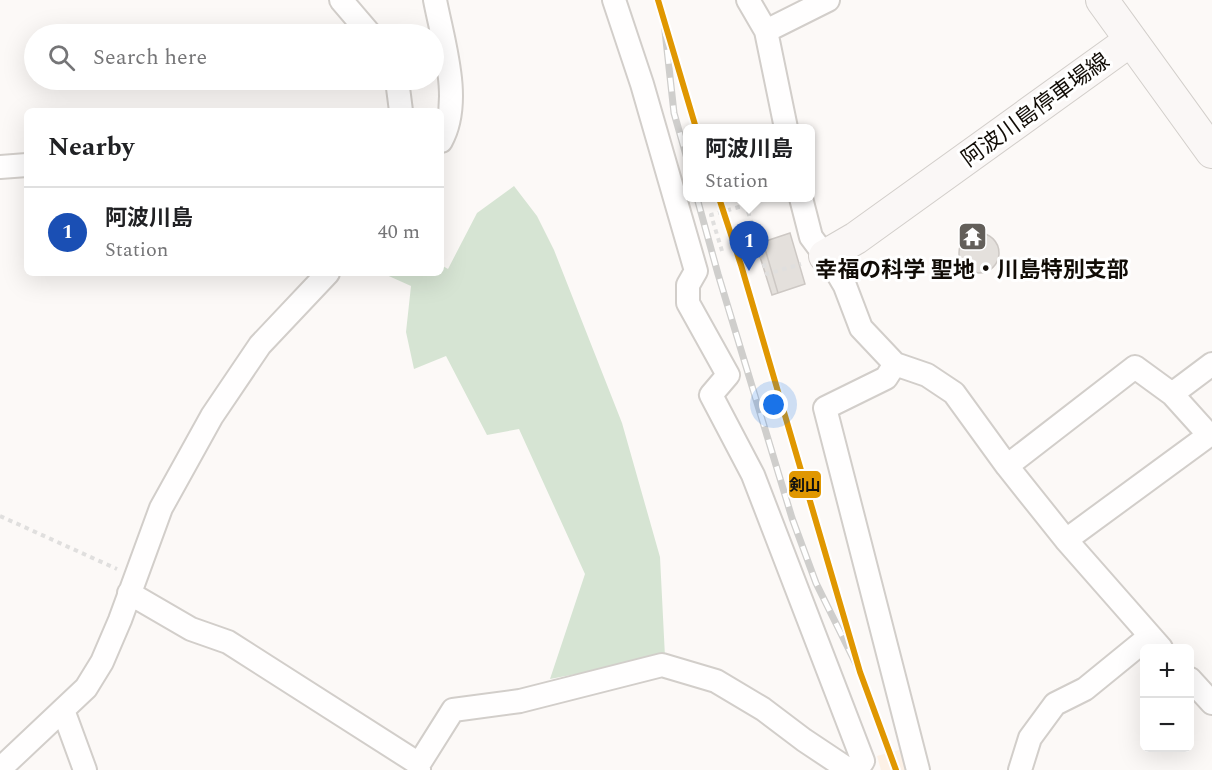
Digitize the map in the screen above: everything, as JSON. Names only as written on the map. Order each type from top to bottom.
[{"type":"main road","points":[[1102,0],[1131,40]]},
{"type":"main road","name":"阿波川島停車場線","points":[[825,256],[856,238],[1131,40],[1212,153]]},
{"type":"street","points":[[341,0],[361,24]]},
{"type":"street","points":[[435,0],[439,24]]},
{"type":"street","points":[[132,585],[191,629],[228,642],[419,767],[453,710],[520,701],[662,665],[716,681],[763,709],[804,740],[851,770],[858,768],[863,761],[753,474],[711,395],[728,375],[688,303],[688,285],[696,271],[642,84],[614,0]]},
{"type":"street","points":[[748,0],[766,31],[785,124]]},
{"type":"street","points":[[766,31],[828,0]]},
{"type":"street","points":[[444,50],[452,94],[447,130],[444,136]]},
{"type":"street","points":[[398,90],[401,108]]},
{"type":"street","points":[[0,166],[24,165]]},
{"type":"street","points":[[802,202],[812,237],[845,286],[861,328],[896,364],[927,375],[954,393],[1007,466],[1066,540],[1156,642],[1085,689],[1055,704],[1030,738],[1020,770]]},
{"type":"street","points":[[0,769],[86,688],[102,662],[120,620],[161,508],[212,416],[260,345],[325,276]]},
{"type":"street","points":[[896,364],[886,378],[825,408],[918,770]]},
{"type":"street","points":[[1172,394],[1212,364]]},
{"type":"street","points":[[1007,466],[1135,368],[1172,394],[1209,435],[1066,540]]},
{"type":"street","points":[[1194,683],[1212,703]]},
{"type":"street","points":[[63,710],[85,770]]},
{"type":"path","points":[[722,251],[711,215],[746,205],[766,274],[825,256]]},
{"type":"path","points":[[0,516],[132,585]]},
{"type":"shaded area","points":[[902,749],[907,770],[881,770],[877,756]]},
{"type":"green space","points":[[514,186],[537,216],[554,250],[622,423],[660,557],[665,657],[550,679],[585,574],[519,429],[487,435],[446,356],[414,369],[406,332],[411,286],[389,276],[444,276],[444,267],[448,269],[477,213]]},
{"type":"building","points":[[790,233],[805,284],[778,293],[763,242]]},
{"type":"building","points":[[979,233],[987,234],[993,239],[998,245],[998,261],[993,267],[987,272],[979,273],[971,272],[965,267],[960,261],[959,253],[960,245],[965,239],[971,234]]},
{"type":"building","points":[[763,242],[778,293],[772,295],[756,244]]},
{"type":"railway","points":[[664,22],[674,113],[683,144]]},
{"type":"railway","points":[[698,202],[792,518],[816,583],[860,672]]},
{"type":"transit line","name":"剣山","points":[[658,0],[695,124]]},
{"type":"transit line","name":"剣山","points":[[720,202],[741,265],[860,672],[896,770]]},
{"type":"place","name":"幸福の科学 聖地・川島特別支部","points":[[972,237]]},
{"type":"place","name":"阿波川島","points":[[749,271]]}]
